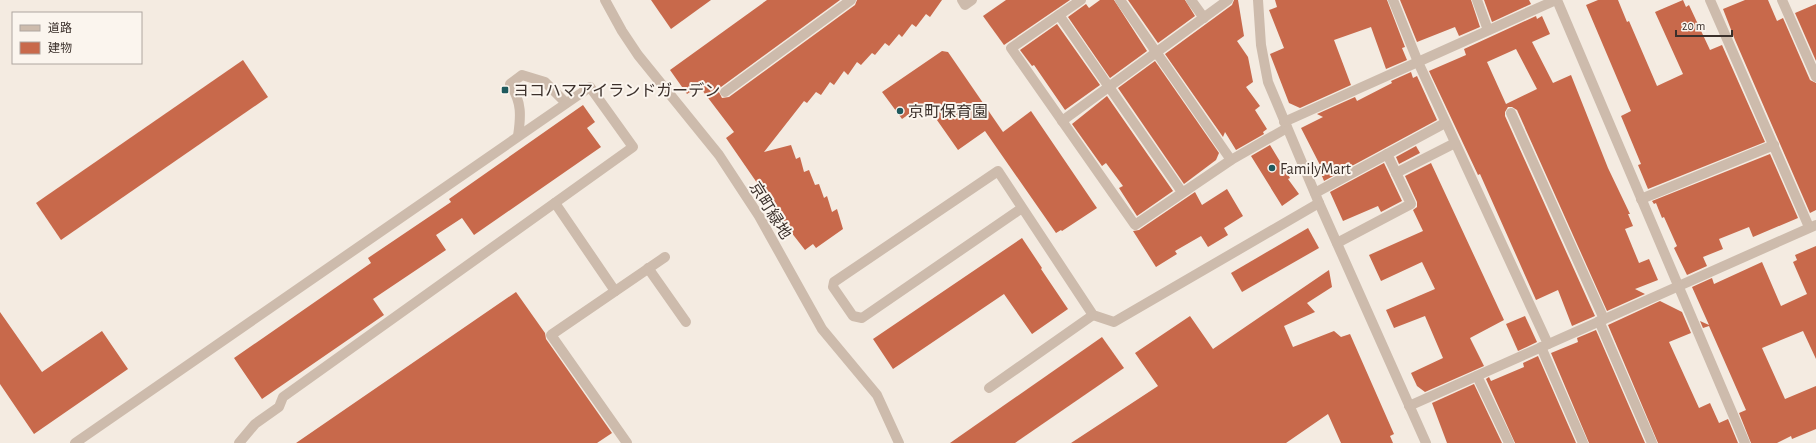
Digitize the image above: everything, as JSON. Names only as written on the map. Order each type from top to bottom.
[{"type":"street","name":"京町緑地","points":[[605,0],[622,31],[638,55],[723,162],[759,216],[822,329],[877,395],[899,443]]},
{"type":"street","points":[[725,92],[851,0]]},
{"type":"street","points":[[962,0],[965,5],[972,0]]},
{"type":"street","points":[[1081,0],[1011,48],[1135,225],[1182,192],[1285,125],[1418,62],[1556,0],[1745,443]]},
{"type":"street","points":[[1120,0],[1157,51],[1231,160]]},
{"type":"street","points":[[1191,0],[1204,18]]},
{"type":"street","points":[[1062,121],[1228,0]]},
{"type":"street","points":[[1258,0],[1261,45],[1268,82],[1285,125],[1426,443]]},
{"type":"street","points":[[1393,0],[1418,62],[1446,122],[1544,346],[1583,443]]},
{"type":"street","points":[[1477,0],[1488,30]]},
{"type":"street","points":[[1409,406],[1813,226],[1774,145],[1710,0]]},
{"type":"street","points":[[1782,0],[1816,77]]},
{"type":"street","points":[[1059,15],[1110,86],[1182,192]]},
{"type":"street","points":[[518,136],[521,116],[518,95],[510,84],[522,75],[545,82],[566,104]]},
{"type":"street","points":[[75,443],[590,87],[633,147],[282,397],[279,407],[255,424],[242,442]]},
{"type":"street","points":[[1511,113],[1602,320],[1652,443]]},
{"type":"street","points":[[1022,208],[862,318],[853,316],[833,287],[834,282],[998,171],[1093,315],[1114,322],[1387,154],[1446,122]]},
{"type":"street","points":[[1396,173],[1455,143]]},
{"type":"street","points":[[1641,199],[1774,145]]},
{"type":"street","points":[[1337,243],[1411,204],[1387,154]]},
{"type":"street","points":[[555,203],[615,292]]},
{"type":"street","points":[[627,443],[552,335],[665,257]]},
{"type":"street","points":[[648,268],[686,322]]},
{"type":"street","points":[[989,388],[1093,315]]},
{"type":"street","points":[[1477,376],[1509,443]]},
{"type":"building","points":[[651,0],[711,0],[671,29]]},
{"type":"building","points":[[767,0],[840,0],[721,87],[719,92],[722,98],[729,97],[855,5],[857,0],[942,0],[930,17],[926,14],[916,27],[912,24],[902,37],[899,34],[889,46],[885,43],[875,55],[872,53],[861,65],[857,62],[848,75],[844,71],[834,85],[830,82],[821,95],[816,92],[807,103],[804,101],[764,152],[791,145],[796,159],[800,157],[804,172],[809,170],[815,185],[819,184],[824,198],[827,196],[832,212],[837,209],[843,229],[816,248],[813,244],[805,250],[726,138],[734,132],[699,86],[687,94],[670,70]]},
{"type":"building","points":[[1006,0],[1070,0],[1004,45],[983,16]]},
{"type":"building","points":[[1100,0],[1114,0],[1147,51],[1110,78],[1068,17],[1086,4],[1089,8]]},
{"type":"building","points":[[1128,0],[1185,0],[1195,16],[1158,43]]},
{"type":"building","points":[[1234,0],[1238,0],[1244,36],[1237,41],[1248,57],[1253,82],[1246,87],[1260,106],[1255,110],[1267,129],[1263,132],[1264,134],[1236,150],[1225,132],[1223,137],[1165,54],[1232,5]]},
{"type":"building","points":[[1275,0],[1387,0],[1405,47],[1402,48],[1407,60],[1386,69],[1371,27],[1334,40],[1351,85],[1300,108],[1289,103],[1270,54],[1284,48],[1269,10],[1277,7]]},
{"type":"building","points":[[1400,0],[1471,0],[1480,27],[1459,36],[1455,27],[1417,42]]},
{"type":"building","points":[[1484,0],[1529,0],[1531,4],[1492,22]]},
{"type":"building","points":[[1598,0],[1618,0],[1627,22],[1629,21],[1657,86],[1683,74],[1655,12],[1683,0],[1686,7],[1689,5],[1710,50],[1722,45],[1765,142],[1648,189],[1638,165],[1641,164],[1621,116],[1631,111],[1586,5]]},
{"type":"building","points":[[1745,0],[1768,0],[1777,21],[1783,18],[1810,80],[1816,83],[1816,210],[1810,213],[1723,9]]},
{"type":"building","points":[[1816,4],[1816,61],[1795,13]]},
{"type":"building","points":[[1536,16],[1537,19],[1542,16],[1550,34],[1532,42],[1553,83],[1571,75],[1608,168],[1630,214],[1628,214],[1633,226],[1625,229],[1639,263],[1649,259],[1658,280],[1635,289],[1645,294],[1607,311],[1517,110],[1512,107],[1508,107],[1505,112],[1505,116],[1595,316],[1572,326],[1558,290],[1536,300],[1480,174],[1478,175],[1429,71],[1466,55],[1464,49]],"holes":[[[1516,49],[1537,89],[1506,104],[1487,62]]]},
{"type":"building","points":[[1057,24],[1100,85],[1065,110],[1034,65],[1032,66],[1020,50]]},
{"type":"building","points":[[942,51],[948,52],[1003,132],[1031,111],[1097,208],[1062,231],[1061,230],[1056,233],[985,131],[958,150],[925,103],[902,119],[882,92]]},
{"type":"building","points":[[243,60],[268,97],[61,240],[36,203]]},
{"type":"building","points":[[1155,61],[1219,153],[1216,160],[1184,184],[1118,88]]},
{"type":"building","points":[[1411,72],[1413,78],[1417,76],[1437,120],[1324,181],[1318,166],[1320,165],[1301,128],[1323,117],[1317,114],[1355,97],[1357,101],[1392,83],[1391,81]]},
{"type":"building","points":[[1107,96],[1173,191],[1137,216],[1119,188],[1123,186],[1106,163],[1102,166],[1072,124]]},
{"type":"building","points":[[583,105],[595,122],[587,128],[601,147],[474,235],[462,218],[436,235],[446,250],[373,299],[384,315],[262,399],[234,358],[371,263],[368,258],[451,202],[449,199]]},
{"type":"building","points":[[1270,145],[1290,178],[1288,179],[1299,194],[1282,206],[1251,156]]},
{"type":"building","points":[[1416,146],[1420,153],[1399,164],[1396,157]]},
{"type":"building","points":[[1770,154],[1798,218],[1753,237],[1749,227],[1719,239],[1723,249],[1703,257],[1707,266],[1687,275],[1674,248],[1677,246],[1664,217],[1662,218],[1656,203],[1654,204],[1652,201]]},
{"type":"building","points":[[1384,163],[1402,201],[1381,212],[1378,206],[1343,221],[1330,192]]},
{"type":"building","points":[[1431,163],[1504,320],[1470,338],[1484,366],[1425,392],[1417,386],[1411,373],[1443,358],[1425,316],[1394,328],[1386,310],[1435,289],[1422,262],[1381,281],[1369,255],[1423,231],[1413,210],[1417,207],[1417,202],[1405,176]]},
{"type":"building","points":[[1227,189],[1243,216],[1224,228],[1228,235],[1208,247],[1201,236],[1175,251],[1177,254],[1156,267],[1133,231],[1139,230],[1195,192],[1202,205]]},
{"type":"building","points":[[1308,228],[1319,248],[1242,292],[1231,273]]},
{"type":"building","points":[[1022,238],[1068,309],[1032,334],[1004,294],[893,369],[873,339]]},
{"type":"building","points":[[1816,246],[1816,359],[1803,331],[1762,348],[1785,399],[1816,386],[1816,429],[1792,439],[1791,436],[1777,443],[1751,443],[1739,413],[1746,410],[1709,326],[1703,328],[1700,321],[1709,325],[1692,287],[1712,278],[1714,284],[1762,262],[1781,306],[1807,294],[1793,262],[1797,260],[1795,255]]},
{"type":"building","points":[[1329,270],[1332,287],[1307,303],[1315,312],[1284,326],[1293,347],[1334,331],[1341,337],[1350,334],[1394,434],[1390,436],[1393,443],[1341,443],[1328,414],[1286,443],[1071,443],[1158,386],[1135,353],[1190,316],[1213,349]]},
{"type":"building","points":[[516,292],[545,333],[546,339],[612,433],[597,443],[296,443]]},
{"type":"building","points":[[1660,301],[1682,312],[1691,333],[1669,342],[1699,408],[1710,403],[1719,423],[1728,419],[1738,443],[1658,443],[1608,325]]},
{"type":"building","points":[[0,312],[42,372],[102,331],[128,369],[34,434],[0,384]]},
{"type":"building","points":[[1525,316],[1537,342],[1518,351],[1506,324]]},
{"type":"building","points":[[1596,330],[1645,443],[1589,443],[1551,353],[1578,342],[1577,338]]},
{"type":"building","points":[[1102,337],[1124,368],[1015,443],[950,443]]},
{"type":"building","points":[[1538,356],[1576,443],[1515,443],[1486,379],[1489,377],[1491,381],[1524,367],[1523,363]]},
{"type":"building","points":[[1474,384],[1502,443],[1447,443],[1432,403]]},
{"type":"place","name":"ヨコハマアイランドガーデン","points":[[505,90]]},
{"type":"place","name":"京町保育園","points":[[900,111]]},
{"type":"place","name":"FamilyMart","points":[[1272,168]]}]
